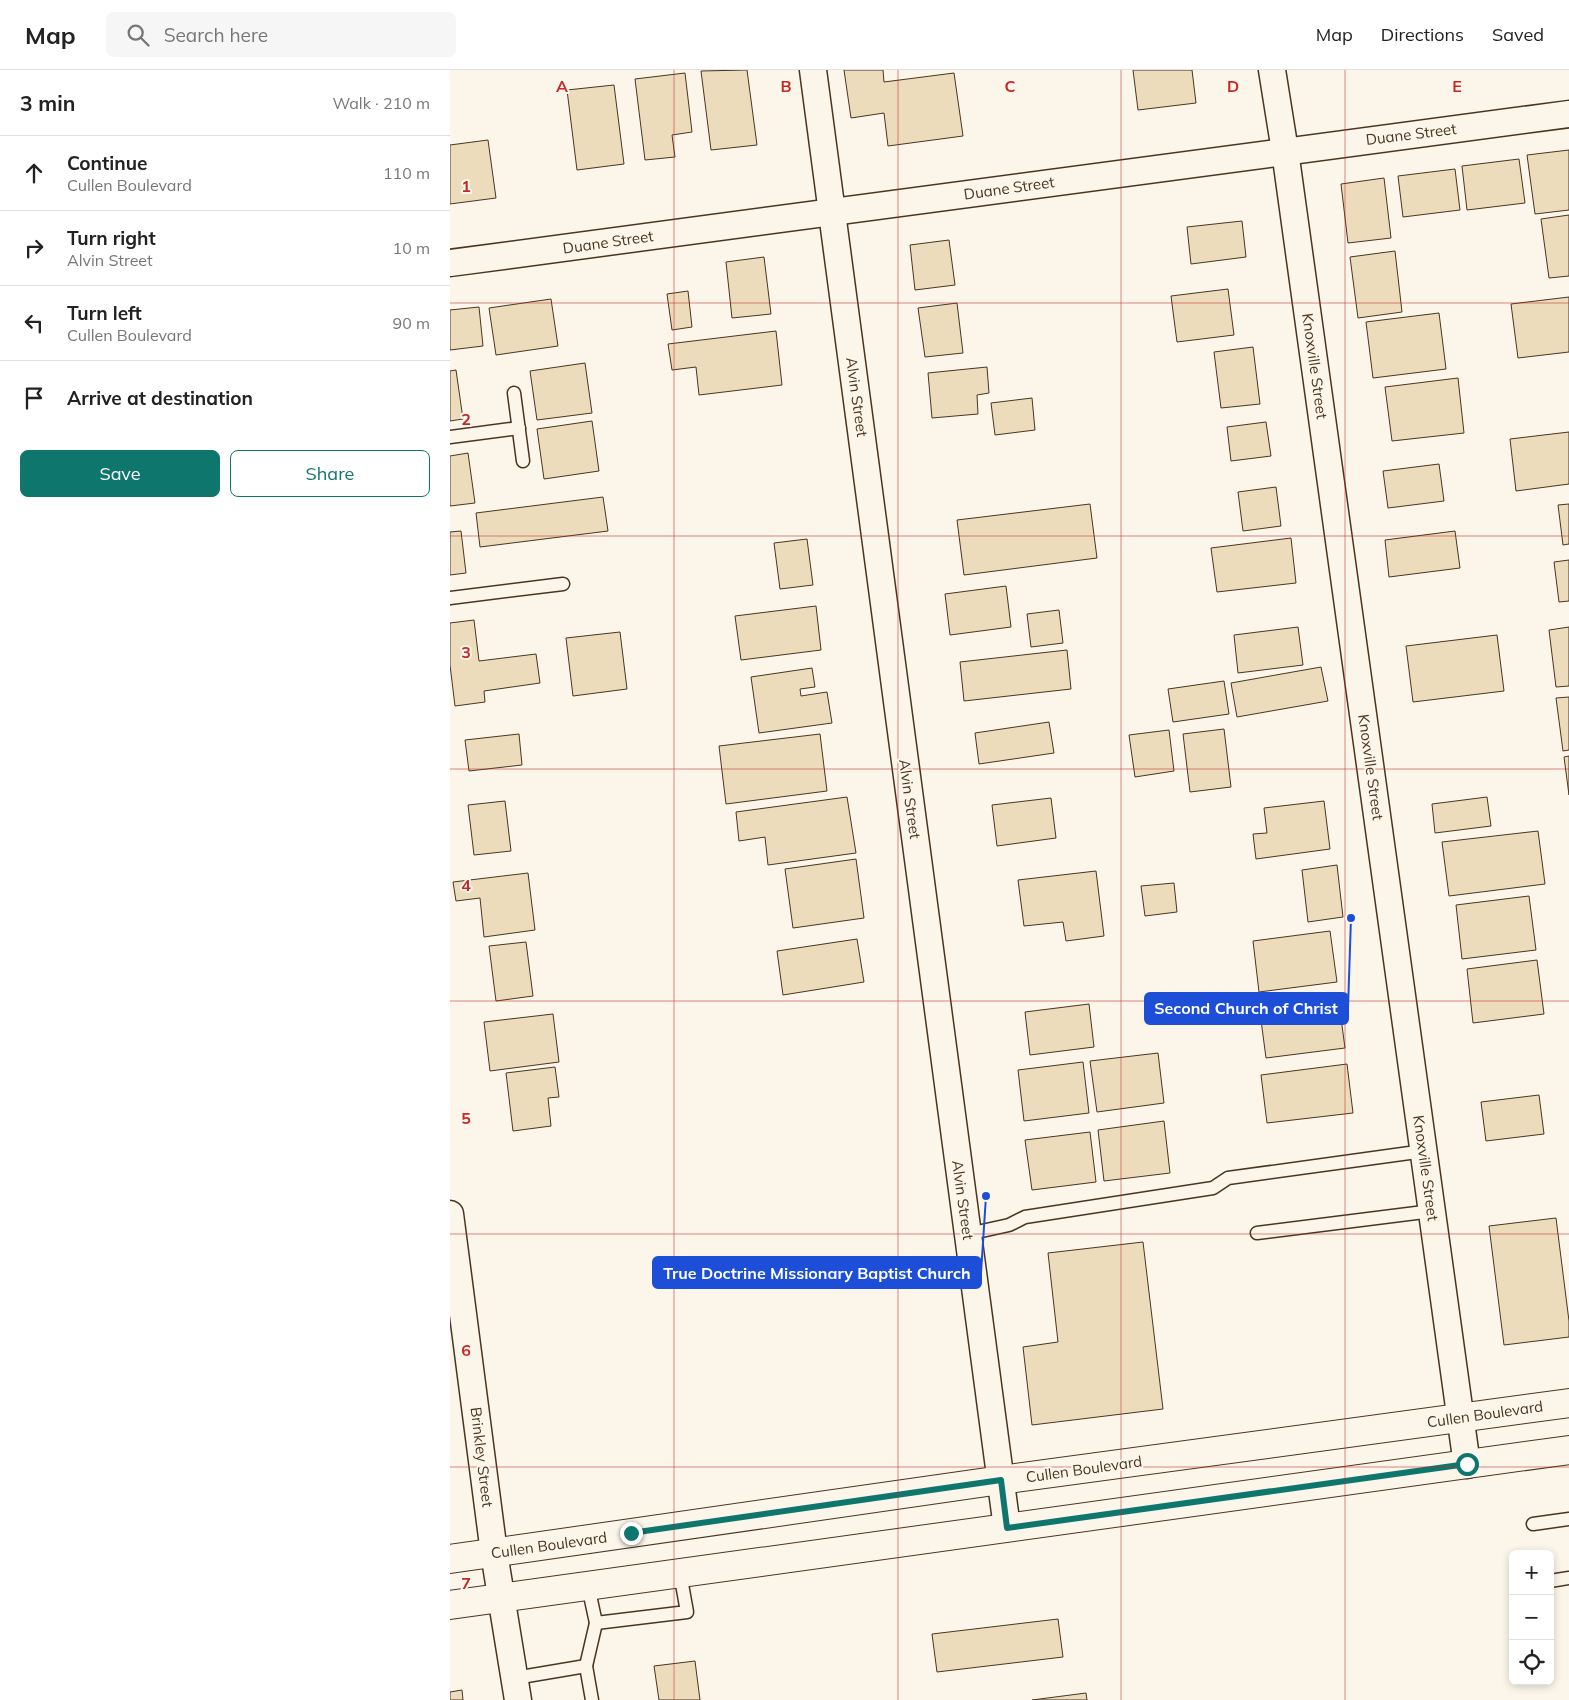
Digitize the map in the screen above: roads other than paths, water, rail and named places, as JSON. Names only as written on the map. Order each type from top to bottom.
[{"type":"main road","name":"Cullen Boulevard","points":[[450,1559],[1001,1480],[1569,1402]]},
{"type":"main road","points":[[450,1605],[1569,1450]]},
{"type":"street","name":"Alvin Street","points":[[813,70],[1007,1528]]},
{"type":"street","name":"Knoxville Street","points":[[1272,70],[1285,151],[1467,1464]]},
{"type":"street","name":"Duane Street","points":[[450,263],[1569,114]]},
{"type":"street","name":"Brinkley Street","points":[[450,1214],[494,1553],[517,1689]]},
{"type":"lane","points":[[514,393],[523,461]]},
{"type":"lane","points":[[450,438],[519,428]]},
{"type":"lane","points":[[450,598],[563,584]]},
{"type":"lane","points":[[968,1234],[1009,1225],[1025,1217],[1213,1188],[1228,1178],[1424,1151]]},
{"type":"lane","points":[[1257,1233],[1432,1212]]},
{"type":"lane","points":[[1533,1524],[1569,1519]]},
{"type":"lane","points":[[596,1623],[687,1612],[680,1573]]},
{"type":"lane","points":[[1554,1580],[1569,1578]]},
{"type":"lane","points":[[588,1586],[596,1623],[586,1666],[592,1700]]},
{"type":"lane","points":[[517,1689],[586,1666]]},
{"type":"place","name":"Second Church of Christ","points":[[1351,918]]},
{"type":"place","name":"True Doctrine Missionary Baptist Church","points":[[986,1196]]}]
